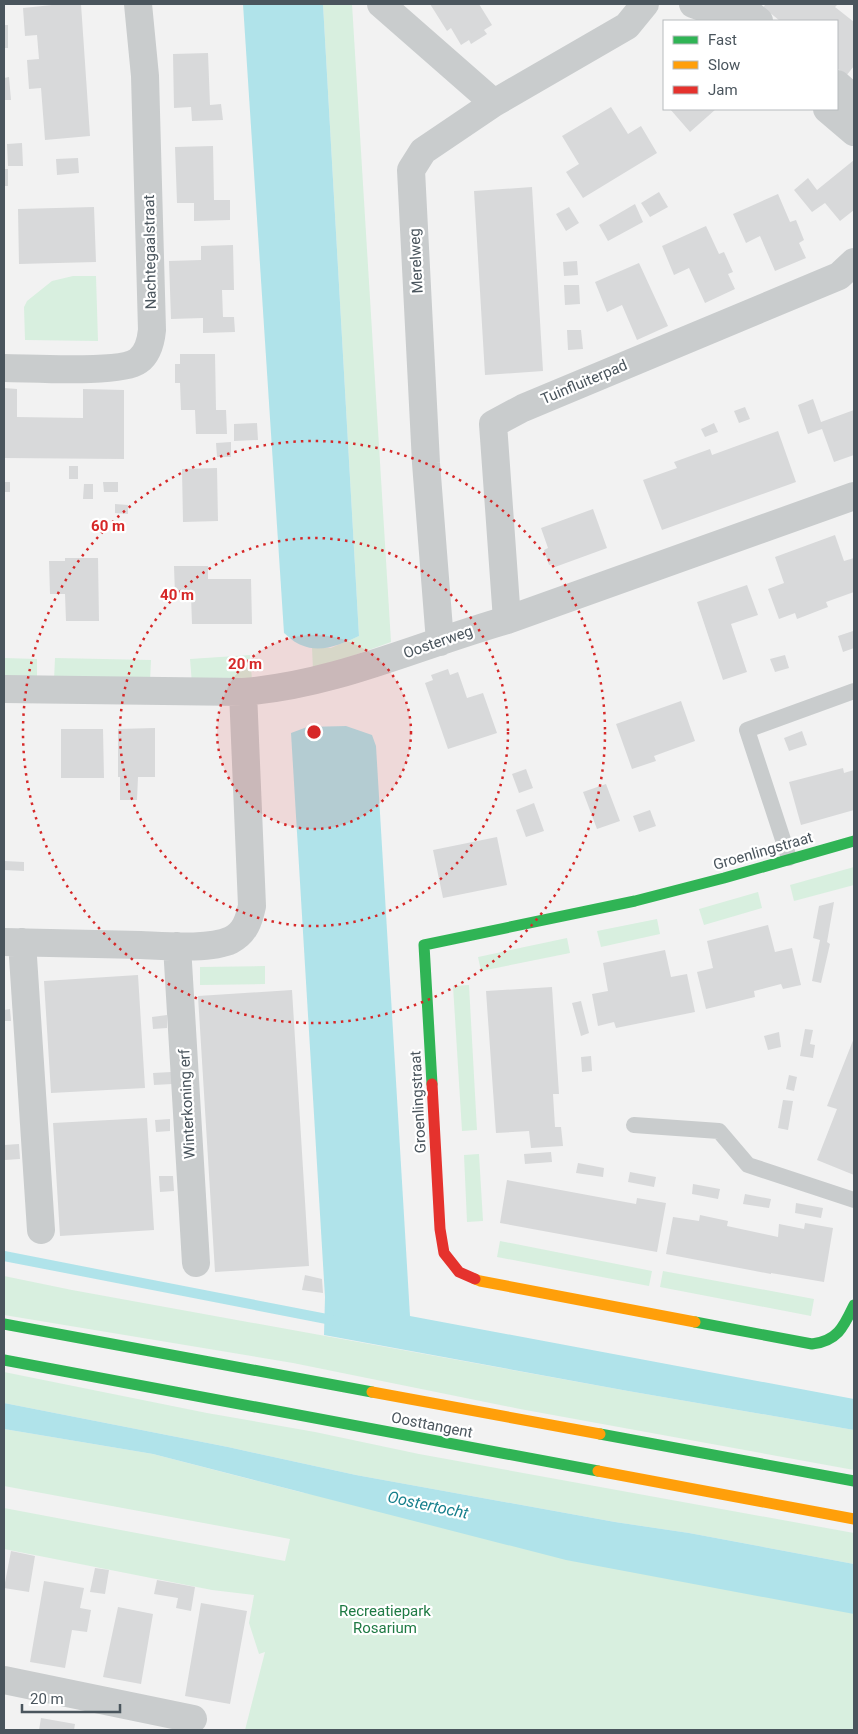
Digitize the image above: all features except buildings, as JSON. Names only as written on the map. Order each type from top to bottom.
[{"type":"main road","name":"Groenlingstraat","points":[[854,841],[705,883],[612,906],[424,945],[440,1229],[444,1253],[459,1272],[480,1281],[800,1342],[822,1344],[834,1338],[844,1325],[854,1305]]},
{"type":"main road","name":"Oosttangent","points":[[4,1324],[854,1481]]},
{"type":"main road","name":"Oosttangent","points":[[4,1360],[854,1519]]},
{"type":"street","name":"Nachtegaalstraat","points":[[4,368],[121,368],[140,360],[148,347],[152,330],[145,76],[138,4]]},
{"type":"street","points":[[381,4],[494,103]]},
{"type":"street","name":"Merelweg","points":[[440,642],[426,463],[411,170],[423,150],[494,103],[627,26],[644,4]]},
{"type":"street","points":[[693,4],[710,10],[723,20]]},
{"type":"street","points":[[738,4],[758,20]]},
{"type":"street","points":[[838,85],[854,98]]},
{"type":"street","points":[[828,110],[854,132]]},
{"type":"street","name":"Tuinfluiterpad","points":[[506,620],[493,424],[532,405],[839,276],[854,262]]},
{"type":"street","name":"Oosterweg","points":[[4,689],[243,692],[264,691],[330,677],[371,666],[468,631],[506,620],[854,496]]},
{"type":"street","points":[[41,1230],[13,942],[177,946],[215,945],[232,940],[242,932],[249,922],[252,906],[243,692]]},
{"type":"street","name":"Winterkoning erf","points":[[177,946],[196,1262]]},
{"type":"street","points":[[4,1680],[193,1719]]},
{"type":"lane","points":[[789,858],[747,730],[854,691]]},
{"type":"lane","points":[[634,1125],[719,1131],[748,1165],[854,1200]]},
{"type":"green space","points":[[323,4],[352,4],[391,642],[313,670],[312,648],[331,648],[359,636]]},
{"type":"green space","points":[[73,276],[96,276],[98,341],[25,340],[24,307],[27,301],[52,281]]},
{"type":"green space","points":[[250,655],[252,680],[192,684],[190,659]]},
{"type":"green space","points":[[4,658],[37,659],[37,679],[4,678]]},
{"type":"green space","points":[[55,658],[151,660],[150,681],[54,680]]},
{"type":"green space","points":[[854,867],[854,885],[794,901],[790,885]]},
{"type":"green space","points":[[758,892],[762,908],[704,925],[699,909]]},
{"type":"green space","points":[[657,919],[660,934],[601,947],[597,931]]},
{"type":"green space","points":[[567,938],[570,953],[481,971],[478,957]]},
{"type":"green space","points":[[265,966],[265,984],[200,985],[200,967]]},
{"type":"green space","points":[[469,985],[477,1130],[462,1131],[453,986]]},
{"type":"green space","points":[[479,1154],[483,1221],[467,1222],[464,1155]]},
{"type":"green space","points":[[500,1241],[652,1271],[649,1286],[497,1257]]},
{"type":"green space","points":[[663,1271],[814,1299],[811,1316],[660,1287]]},
{"type":"green space","points":[[4,1276],[628,1391],[854,1430],[854,1470],[520,1409],[293,1363],[4,1315]]},
{"type":"green space","points":[[4,1372],[419,1454],[854,1533],[854,1564],[356,1475],[228,1447],[4,1403]]},
{"type":"green space","name":"Recreatiepark Rosarium","points":[[4,1429],[153,1454],[300,1492],[854,1597],[854,1730],[245,1730],[265,1652],[259,1654],[249,1623],[254,1595],[212,1590],[4,1549],[4,1508],[285,1561],[290,1539],[4,1486]]},
{"type":"water","points":[[243,4],[323,4],[359,636],[338,645],[316,649],[301,645],[284,633]]},
{"type":"water","points":[[346,726],[372,735],[376,746],[410,1316],[854,1399],[854,1430],[324,1335],[325,1297],[291,733],[307,727]]},
{"type":"water","name":"Oostertocht","points":[[4,1403],[228,1447],[356,1475],[854,1564],[854,1614],[566,1560],[153,1454],[4,1429]]},
{"type":"waterway","points":[[4,1256],[337,1321]]},
{"type":"traffic: fast","points":[[432,1084],[424,945],[635,901],[854,841]]},
{"type":"traffic: fast","points":[[695,1322],[812,1344],[828,1340],[834,1336],[847,1320],[854,1305]]},
{"type":"traffic: fast","points":[[4,1324],[372,1392]]},
{"type":"traffic: fast","points":[[4,1360],[598,1471]]},
{"type":"traffic: fast","points":[[600,1434],[854,1481]]},
{"type":"traffic: slow","points":[[475,1279],[695,1322]]},
{"type":"traffic: slow","points":[[372,1392],[600,1434]]},
{"type":"traffic: slow","points":[[598,1471],[854,1519]]},
{"type":"traffic: jam","points":[[432,1084],[440,1229],[444,1253],[459,1272],[475,1279]]}]
